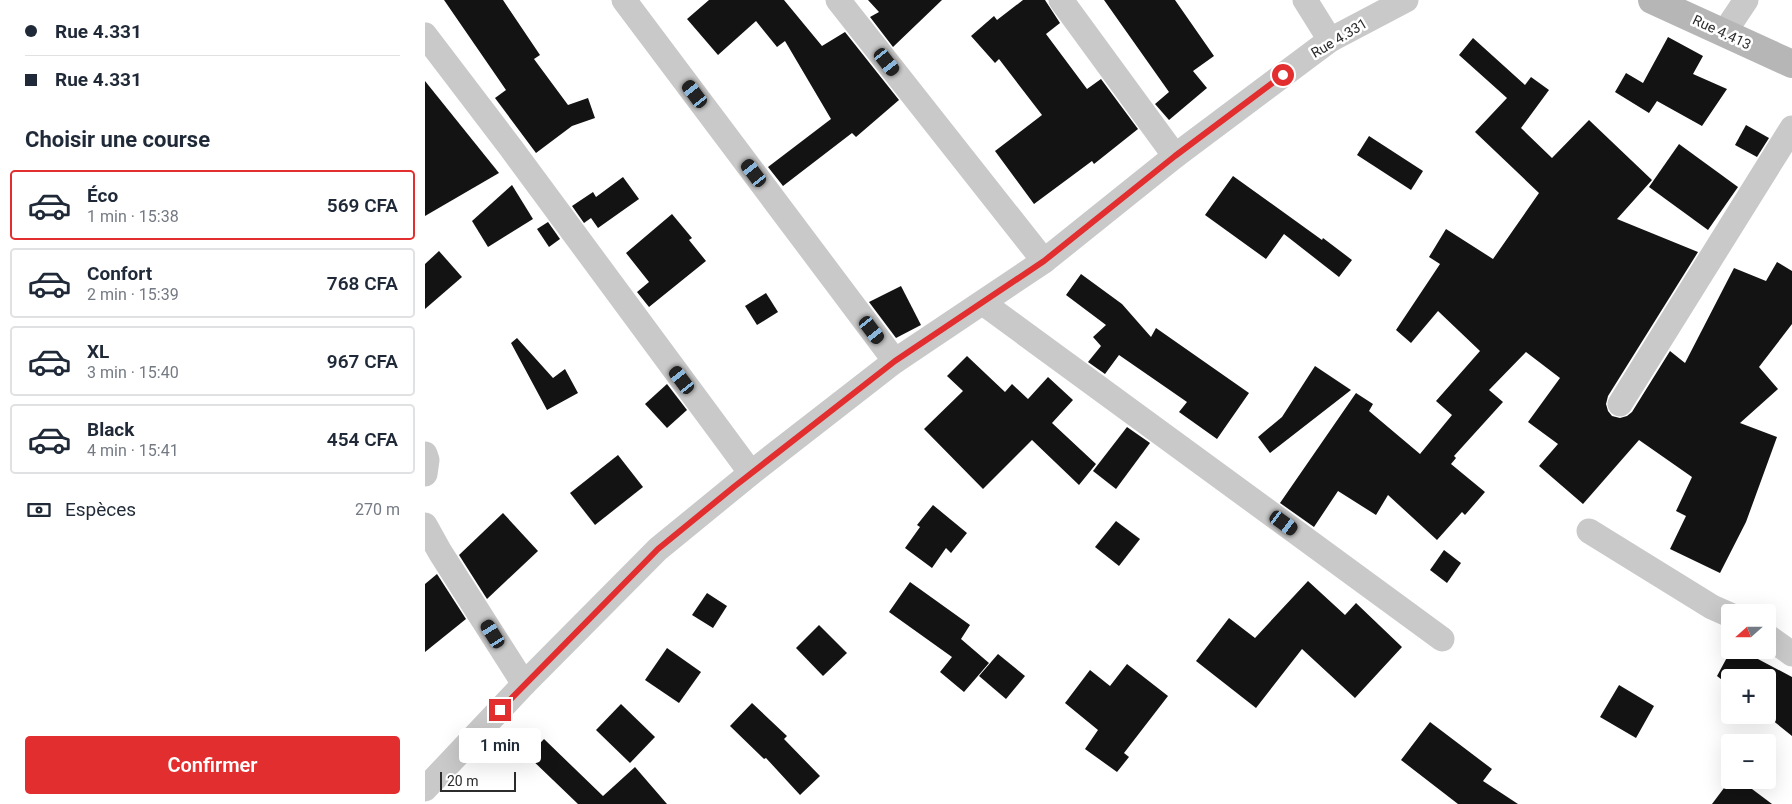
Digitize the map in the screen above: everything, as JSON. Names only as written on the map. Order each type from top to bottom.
[{"type":"street","points":[[624,0],[895,361]]},
{"type":"street","points":[[838,0],[1044,261]]},
{"type":"street","points":[[1061,0],[1175,156]]},
{"type":"street","points":[[1305,0],[1330,40]]},
{"type":"street","name":"Rue 4.331","points":[[425,789],[524,684],[658,549],[751,474],[895,361],[983,304],[1044,261],[1175,156],[1330,40],[1406,0]]},
{"type":"street","name":"Rue 4.413","points":[[1652,0],[1792,64]]},
{"type":"street","points":[[1724,33],[1746,0]]},
{"type":"street","points":[[425,35],[517,156],[751,474]]},
{"type":"street","points":[[1620,404],[1792,128]]},
{"type":"street","points":[[983,304],[1442,638]]},
{"type":"street","points":[[425,454],[427,460],[425,474]]},
{"type":"street","points":[[425,525],[440,552],[524,684]]},
{"type":"street","points":[[1589,531],[1721,611]]},
{"type":"street","points":[[1776,642],[1792,654]]},
{"type":"building","points":[[444,0],[503,0],[540,55],[534,59],[568,105],[588,98],[595,118],[572,126],[536,153],[495,98],[506,90]]},
{"type":"building","points":[[709,0],[784,0],[822,46],[845,32],[899,100],[856,137],[852,133],[783,186],[768,167],[831,119],[785,41],[777,47],[756,21],[718,55],[687,19]]},
{"type":"building","points":[[868,0],[942,0],[893,47],[870,17],[879,12]]},
{"type":"building","points":[[1023,0],[1045,0],[1060,23],[1046,34],[1087,89],[1101,79],[1138,129],[1094,164],[1092,161],[1034,204],[995,151],[1042,115],[999,59],[995,63],[971,36],[994,16],[997,20]]},
{"type":"building","points":[[1104,0],[1175,0],[1214,56],[1193,71],[1207,88],[1169,120],[1155,104],[1169,92]]},
{"type":"building","points":[[1668,37],[1703,56],[1693,74],[1727,89],[1702,126],[1657,101],[1649,113],[1615,92],[1626,73],[1643,83]]},
{"type":"building","points":[[1473,38],[1525,85],[1531,77],[1549,90],[1521,128],[1552,158],[1589,120],[1652,180],[1617,219],[1698,252],[1608,396],[1606,404],[1612,416],[1620,418],[1632,412],[1670,351],[1685,363],[1734,268],[1766,281],[1777,262],[1792,271],[1792,324],[1759,367],[1778,389],[1740,423],[1777,437],[1746,522],[1720,573],[1670,549],[1686,516],[1676,511],[1692,477],[1639,440],[1583,504],[1539,466],[1558,444],[1528,422],[1560,378],[1526,352],[1489,390],[1503,402],[1454,456],[1456,458],[1451,464],[1485,492],[1465,515],[1462,512],[1437,540],[1388,495],[1376,515],[1338,491],[1314,527],[1280,503],[1356,393],[1373,404],[1369,411],[1420,454],[1452,415],[1436,401],[1480,351],[1438,311],[1411,343],[1396,330],[1440,264],[1429,257],[1446,229],[1493,259],[1539,193],[1475,132],[1507,98],[1459,55]]},
{"type":"building","points":[[425,81],[499,173],[425,216]]},
{"type":"building","points":[[1746,125],[1769,138],[1757,157],[1735,145]]},
{"type":"building","points":[[1369,136],[1423,171],[1411,190],[1357,155]]},
{"type":"building","points":[[1679,144],[1738,187],[1708,230],[1649,187]]},
{"type":"building","points":[[1233,176],[1352,260],[1339,277],[1284,234],[1266,259],[1205,215]]},
{"type":"building","points":[[623,177],[639,199],[598,228],[591,218],[584,223],[572,206],[593,192],[596,197]]},
{"type":"building","points":[[512,185],[533,219],[488,247],[472,221]]},
{"type":"building","points":[[672,214],[692,238],[689,240],[706,261],[649,307],[637,292],[649,282],[626,253]]},
{"type":"building","points":[[548,222],[560,239],[549,247],[537,229]]},
{"type":"building","points":[[439,251],[462,277],[425,309],[425,264]]},
{"type":"building","points":[[1081,274],[1122,304],[1151,337],[1156,328],[1249,393],[1217,439],[1179,412],[1187,402],[1119,355],[1105,374],[1088,362],[1101,346],[1093,337],[1106,325],[1066,295]]},
{"type":"building","points":[[901,286],[921,325],[896,338],[869,302]]},
{"type":"building","points":[[766,293],[778,312],[757,325],[745,306]]},
{"type":"building","points":[[517,338],[553,378],[565,369],[578,393],[547,410],[511,343]]},
{"type":"building","points":[[967,356],[1005,392],[1012,384],[1028,399],[1048,377],[1073,400],[1052,423],[1096,464],[1079,485],[1032,440],[983,489],[924,429],[963,391],[947,376]]},
{"type":"building","points":[[1315,366],[1351,390],[1270,453],[1258,437],[1282,417]]},
{"type":"building","points":[[667,384],[687,410],[667,428],[645,404]]},
{"type":"building","points":[[1127,427],[1150,443],[1116,489],[1093,471]]},
{"type":"building","points":[[618,455],[643,487],[595,525],[570,493]]},
{"type":"building","points":[[933,505],[967,533],[951,553],[946,548],[932,568],[905,548],[920,527],[917,525]]},
{"type":"building","points":[[503,513],[538,551],[487,599],[459,555]]},
{"type":"building","points":[[1116,521],[1140,539],[1119,566],[1095,547]]},
{"type":"building","points":[[1444,550],[1461,563],[1447,583],[1430,570]]},
{"type":"building","points":[[437,574],[466,619],[425,652],[425,584]]},
{"type":"building","points":[[1308,581],[1345,615],[1356,603],[1402,647],[1355,698],[1302,649],[1256,708],[1196,661],[1229,618],[1255,638]]},
{"type":"building","points":[[910,582],[970,625],[961,639],[989,663],[964,692],[940,672],[952,657],[889,612]]},
{"type":"building","points":[[707,593],[727,606],[713,628],[692,615]]},
{"type":"building","points":[[819,625],[847,653],[823,676],[796,648]]},
{"type":"building","points":[[667,648],[701,672],[679,703],[645,680]]},
{"type":"building","points":[[998,654],[1025,676],[1006,699],[979,676]]},
{"type":"building","points":[[1726,659],[1758,659],[1792,677],[1792,736],[1776,723],[1776,669],[1721,669],[1721,679],[1717,676]]},
{"type":"building","points":[[1127,664],[1168,696],[1124,753],[1129,757],[1117,772],[1085,749],[1098,730],[1065,703],[1090,670],[1110,686]]},
{"type":"building","points":[[1619,685],[1654,706],[1636,738],[1600,717]]},
{"type":"building","points":[[752,703],[787,736],[784,739],[820,776],[800,795],[766,758],[764,759],[730,726]]},
{"type":"building","points":[[621,704],[655,737],[630,763],[596,730]]},
{"type":"building","points":[[1430,722],[1492,769],[1483,781],[1518,804],[1458,804],[1401,760]]},
{"type":"building","points":[[544,739],[603,796],[635,767],[667,804],[578,804],[528,756]]},
{"type":"building","points":[[1723,789],[1752,789],[1772,804],[1712,804]]},
{"type":"route","points":[[500,710],[658,549],[735,486],[895,361],[983,304],[1044,261],[1175,156],[1283,75]]}]
